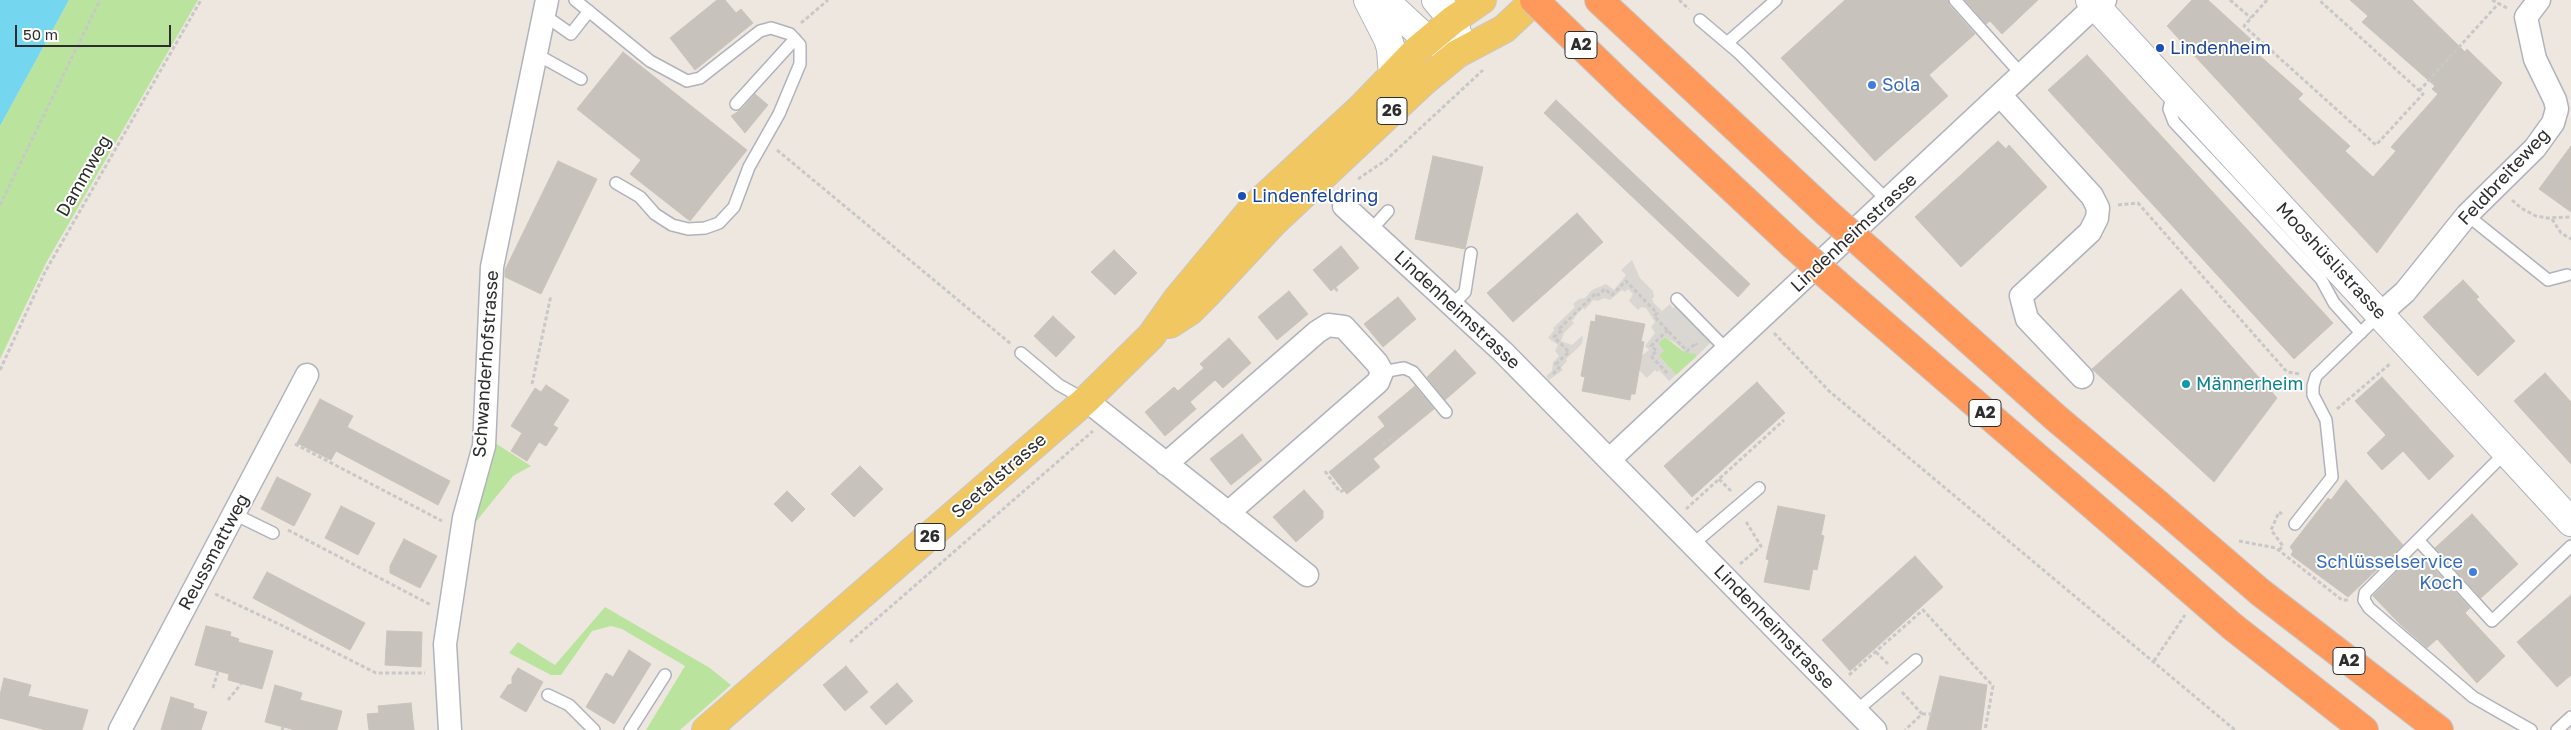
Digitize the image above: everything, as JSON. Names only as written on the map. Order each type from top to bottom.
[{"type":"highway","name":"A2","points":[[1534,0],[1627,90],[1837,284],[2233,627],[2364,730]]},
{"type":"highway","name":"A2","points":[[1599,0],[1827,213],[2056,418],[2260,592],[2439,730]]},
{"type":"main road","name":"Seetalstrasse","points":[[706,730],[1086,400],[1151,336],[1178,298],[1253,208],[1363,106],[1430,39],[1448,7],[1482,0]]},
{"type":"main road","name":"Seetalstrasse","points":[[1151,336],[1190,311],[1274,222],[1458,54],[1504,28],[1534,0]]},
{"type":"street","points":[[1368,0],[1388,39],[1391,49],[1392,75]]},
{"type":"street","points":[[1384,0],[1406,22],[1430,39],[1458,54],[1458,36],[1448,7]]},
{"type":"street","name":"Lindenheimstrasse","points":[[1610,459],[1888,201],[2097,2]]},
{"type":"street","name":"Mooshüslistrasse","points":[[2097,2],[2173,90],[2571,522]]},
{"type":"street","name":"Schwanderhofstrasse","points":[[450,730],[445,644],[462,532],[484,446],[492,267],[546,8]]},
{"type":"street","name":"Feldbreiteweg","points":[[2380,314],[2405,292],[2467,216],[2535,148],[2564,109],[2535,59],[2532,9]]},
{"type":"street","points":[[2000,95],[2092,196],[2098,208],[2097,218],[2090,232],[2021,296],[2027,320],[2082,377]]},
{"type":"street","name":"Lindenheimstrasse","points":[[1344,206],[1503,352],[1875,730]]},
{"type":"street","points":[[1166,464],[1284,360],[1328,325],[1344,327],[1377,363],[1382,372],[1378,382],[1228,513]]},
{"type":"street","name":"Reussmattweg","points":[[120,730],[307,375]]},
{"type":"street","points":[[1086,400],[1307,575]]},
{"type":"lane","points":[[575,0],[650,61],[687,80],[700,78],[760,31],[771,28],[792,37],[800,45],[800,64],[779,114],[749,167],[734,207],[719,223],[705,228],[688,229],[672,224],[655,214],[640,197],[616,184]]},
{"type":"lane","points":[[1727,43],[1776,0]]},
{"type":"lane","points":[[1955,0],[2022,75]]},
{"type":"lane","points":[[546,8],[571,34],[589,11]]},
{"type":"lane","points":[[1700,20],[1727,43],[1888,201]]},
{"type":"lane","points":[[736,104],[792,37]]},
{"type":"lane","points":[[536,54],[581,79]]},
{"type":"lane","points":[[2173,90],[2169,110],[2174,122],[2321,279],[2334,303],[2361,333]]},
{"type":"lane","points":[[1370,231],[1388,212]]},
{"type":"lane","points":[[2467,216],[2548,280],[2567,275]]},
{"type":"lane","points":[[1452,306],[1465,292],[1471,253]]},
{"type":"lane","points":[[1677,298],[1728,351]]},
{"type":"lane","points":[[2295,524],[2332,477],[2326,420],[2313,395],[2312,386],[2316,376],[2380,314]]},
{"type":"lane","points":[[1021,352],[1059,385],[1086,400]]},
{"type":"lane","points":[[1382,372],[1404,368],[1413,372],[1446,412]]},
{"type":"lane","points":[[2506,452],[2365,593],[2364,600],[2369,608],[2473,696],[2531,730]]},
{"type":"lane","points":[[1693,544],[1759,488]]},
{"type":"lane","points":[[234,514],[273,533]]},
{"type":"lane","points":[[2418,540],[2492,622],[2571,546]]},
{"type":"lane","points":[[1856,711],[1916,660]]},
{"type":"lane","points":[[630,730],[665,675]]},
{"type":"lane","points":[[548,695],[569,705],[594,730]]},
{"type":"lane","points":[[2557,730],[2571,717]]},
{"type":"path","points":[[0,205],[100,0]]},
{"type":"path","name":"Dammweg","points":[[0,370],[45,272],[201,0]]},
{"type":"path","points":[[792,37],[828,0]]},
{"type":"path","points":[[2230,0],[2251,18]]},
{"type":"path","points":[[2267,0],[2244,26],[2376,145],[2422,94],[2318,0]]},
{"type":"path","points":[[2419,91],[2499,4]]},
{"type":"path","points":[[765,139],[1021,352]]},
{"type":"path","points":[[2497,186],[2521,208],[2536,216],[2552,218],[2571,217]]},
{"type":"path","points":[[2098,208],[2138,203],[2287,372],[2316,376]]},
{"type":"path","points":[[2552,218],[2561,233],[2571,239]]},
{"type":"path","points":[[1548,378],[1559,368],[1556,364],[1569,352],[1554,337],[1562,330],[1560,328],[1596,293],[1598,295],[1605,289],[1612,295],[1626,281],[1657,313],[1654,316],[1687,351],[1696,343],[1702,350]]},
{"type":"path","points":[[1335,288],[1339,293]]},
{"type":"path","points":[[532,384],[551,295]]},
{"type":"path","points":[[1761,320],[1830,391],[2235,730]]},
{"type":"path","points":[[1668,330],[1651,346],[1657,351],[1651,356],[1673,378]]},
{"type":"path","points":[[2326,420],[2392,361]]},
{"type":"path","points":[[850,642],[1108,418]]},
{"type":"path","points":[[1672,522],[1784,420]]},
{"type":"path","points":[[276,434],[462,532]]},
{"type":"path","points":[[1382,445],[1394,436]]},
{"type":"path","points":[[1324,471],[1340,492],[1344,490]]},
{"type":"path","points":[[1725,576],[1761,546],[1736,507]]},
{"type":"path","points":[[2279,550],[2283,546],[2271,530],[2274,520],[2279,512],[2281,513]]},
{"type":"path","points":[[284,528],[411,594],[448,616]]},
{"type":"path","points":[[196,586],[285,626],[376,674],[447,673]]},
{"type":"path","points":[[1834,689],[1924,610],[1993,686],[1985,730]]},
{"type":"path","points":[[213,688],[218,671]]},
{"type":"path","points":[[1892,681],[1922,714]]},
{"type":"path","points":[[228,700],[242,684]]},
{"type":"path","points":[[1905,730],[1922,714],[1933,714]]},
{"type":"green space","points":[[69,0],[198,0],[46,263],[0,359],[0,126]]},
{"type":"green space","points":[[1665,337],[1683,351],[1694,352],[1697,356],[1676,375],[1659,356],[1658,343]]},
{"type":"green space","points":[[495,443],[531,466],[513,476],[470,529]]},
{"type":"green space","points":[[605,607],[710,668],[731,685],[680,730],[646,730],[685,666],[622,629],[611,626],[592,631],[561,675],[551,675],[509,653],[518,642],[555,665]]},
{"type":"shaded area","points":[[1632,260],[1640,278],[1653,291],[1654,297],[1652,299],[1654,303],[1662,311],[1670,304],[1673,308],[1676,306],[1711,342],[1697,356],[1694,353],[1684,351],[1665,337],[1658,343],[1664,351],[1659,356],[1676,375],[1669,381],[1659,370],[1657,372],[1655,370],[1647,378],[1636,367],[1641,356],[1649,350],[1645,346],[1655,333],[1651,327],[1655,322],[1646,308],[1641,307],[1638,310],[1629,301],[1633,294],[1628,289],[1625,292],[1622,290],[1610,300],[1604,298],[1598,301],[1593,300],[1585,310],[1583,308],[1578,313],[1572,321],[1574,323],[1564,333],[1561,341],[1572,345],[1583,335],[1582,344],[1566,359],[1567,361],[1561,368],[1563,370],[1549,380],[1546,376],[1552,371],[1553,362],[1559,356],[1555,351],[1558,345],[1548,338],[1554,330],[1553,328],[1575,307],[1573,304],[1579,299],[1585,298],[1592,290],[1606,284],[1614,290],[1626,275],[1621,270]]},
{"type":"water","points":[[0,0],[69,0],[0,126]]},
{"type":"building","points":[[717,0],[725,0],[736,13],[741,9],[753,23],[695,70],[670,38]]},
{"type":"building","name":"Sola","points":[[1845,0],[1948,0],[1949,5],[1975,34],[1929,75],[1948,96],[1875,161],[1781,58]]},
{"type":"building","points":[[1965,0],[2038,0],[2002,34],[1990,21],[1986,24]]},
{"type":"building","points":[[2192,0],[2208,0],[2255,43],[2251,48],[2303,94],[2298,99],[2350,146],[2345,151],[2373,177],[2396,151],[2391,147],[2438,94],[2432,89],[2435,86],[2362,22],[2368,16],[2350,0],[2412,0],[2465,52],[2467,49],[2502,83],[2377,253],[2167,26]]},
{"type":"building","points":[[623,52],[747,150],[690,221],[630,174],[641,160],[577,109]]},
{"type":"building","points":[[2087,55],[2333,323],[2294,359],[2048,90]]},
{"type":"building","points":[[755,94],[768,105],[745,133],[731,116],[742,109]]},
{"type":"building","points":[[1556,100],[1750,284],[1738,297],[1544,113]]},
{"type":"building","points":[[1998,141],[2006,149],[2009,145],[2047,187],[1961,267],[1915,217]]},
{"type":"building","points":[[2571,146],[2571,212],[2539,189]]},
{"type":"building","points":[[1433,156],[1483,167],[1465,249],[1415,239]]},
{"type":"building","points":[[558,161],[597,179],[541,294],[505,277],[505,270]]},
{"type":"building","points":[[1577,213],[1603,242],[1513,322],[1487,293]]},
{"type":"building","points":[[1341,246],[1359,268],[1331,291],[1313,270]]},
{"type":"building","points":[[1114,250],[1137,273],[1115,295],[1091,272]]},
{"type":"building","points":[[2463,280],[2479,297],[2476,299],[2515,341],[2478,376],[2423,317]]},
{"type":"building","name":"Männerheim","points":[[2181,289],[2277,398],[2214,482],[2092,369]]},
{"type":"building","points":[[1289,291],[1308,314],[1277,340],[1258,317]]},
{"type":"building","points":[[1398,297],[1416,319],[1383,347],[1364,324]]},
{"type":"building","points":[[1596,315],[1645,324],[1641,341],[1644,342],[1635,394],[1631,394],[1630,400],[1582,391],[1585,377],[1581,376],[1591,321],[1595,322]]},
{"type":"building","points":[[1053,316],[1075,337],[1056,357],[1034,336]]},
{"type":"building","points":[[1229,338],[1251,363],[1223,388],[1215,380],[1190,402],[1196,409],[1165,436],[1145,412],[1174,387],[1178,391],[1204,368],[1200,364]]},
{"type":"building","points":[[1455,350],[1476,373],[1445,400],[1427,377]]},
{"type":"building","points":[[2545,373],[2571,402],[2571,464],[2514,401]]},
{"type":"building","points":[[2382,377],[2454,456],[2429,480],[2403,451],[2382,470],[2367,453],[2386,435],[2355,401]]},
{"type":"building","points":[[1757,382],[1785,413],[1692,497],[1664,466]]},
{"type":"building","points":[[546,385],[569,400],[553,425],[558,428],[546,446],[539,442],[527,461],[511,451],[522,433],[511,426],[535,388],[541,392]]},
{"type":"building","points":[[1415,386],[1434,409],[1373,459],[1380,467],[1347,494],[1329,472],[1385,426],[1378,417]]},
{"type":"building","points":[[320,399],[353,416],[347,427],[450,481],[438,505],[336,451],[331,460],[297,443]]},
{"type":"building","points":[[1242,434],[1262,460],[1231,485],[1210,459]]},
{"type":"building","points":[[860,466],[883,489],[854,517],[831,494]]},
{"type":"building","points":[[277,477],[311,494],[294,526],[261,509]]},
{"type":"building","points":[[2346,480],[2403,545],[2348,597],[2291,555],[2293,551],[2290,547],[2328,498],[2331,500]]},
{"type":"building","points":[[1304,490],[1323,511],[1323,518],[1296,542],[1273,517]]},
{"type":"building","points":[[787,491],[805,509],[792,522],[774,504]]},
{"type":"building","points":[[341,506],[375,523],[358,555],[325,538]]},
{"type":"building","points":[[1778,506],[1825,515],[1821,535],[1824,536],[1817,570],[1813,569],[1809,590],[1764,582],[1769,560],[1766,559]]},
{"type":"building","points":[[2472,514],[2518,564],[2481,598],[2435,548]]},
{"type":"building","points":[[404,539],[437,556],[420,588],[390,573],[390,566]]},
{"type":"building","points":[[1915,556],[1943,587],[1850,671],[1822,640]]},
{"type":"building","points":[[2412,556],[2419,563],[2424,558],[2470,608],[2465,613],[2505,656],[2477,683],[2437,639],[2427,648],[2373,596]]},
{"type":"building","points":[[267,572],[365,623],[350,650],[253,598]]},
{"type":"building","points":[[2571,595],[2571,675],[2557,687],[2517,642]]},
{"type":"building","points":[[206,626],[231,632],[230,636],[239,639],[238,642],[273,651],[262,689],[228,680],[229,674],[195,665]]},
{"type":"building","points":[[387,631],[422,632],[421,667],[385,665]]},
{"type":"building","points":[[629,650],[651,664],[614,724],[586,707],[606,673],[613,677]]},
{"type":"building","points":[[846,666],[868,692],[845,711],[823,685]]},
{"type":"building","points":[[518,668],[543,682],[526,712],[500,697],[508,685],[512,684],[512,677]]},
{"type":"building","points":[[1940,676],[1987,685],[1981,730],[1927,730]]},
{"type":"building","points":[[4,678],[31,685],[28,696],[88,710],[82,730],[46,730],[0,718],[0,695]]},
{"type":"building","points":[[897,683],[913,701],[886,725],[870,707]]},
{"type":"building","points":[[275,685],[302,693],[300,700],[342,711],[337,730],[295,730],[265,722]]},
{"type":"building","points":[[171,697],[194,704],[193,708],[207,712],[201,730],[161,730]]},
{"type":"building","points":[[411,703],[414,730],[369,730],[367,714],[379,713],[378,706]]},
{"type":"place","name":"Lindenheim","points":[[2160,48]]},
{"type":"place","name":"Sola","points":[[1872,85]]},
{"type":"place","name":"Lindenfeldring","points":[[1242,196]]},
{"type":"place","name":"Männerheim","points":[[2186,384]]},
{"type":"place","name":"Schlüsselservice Koch","points":[[2473,572]]}]
